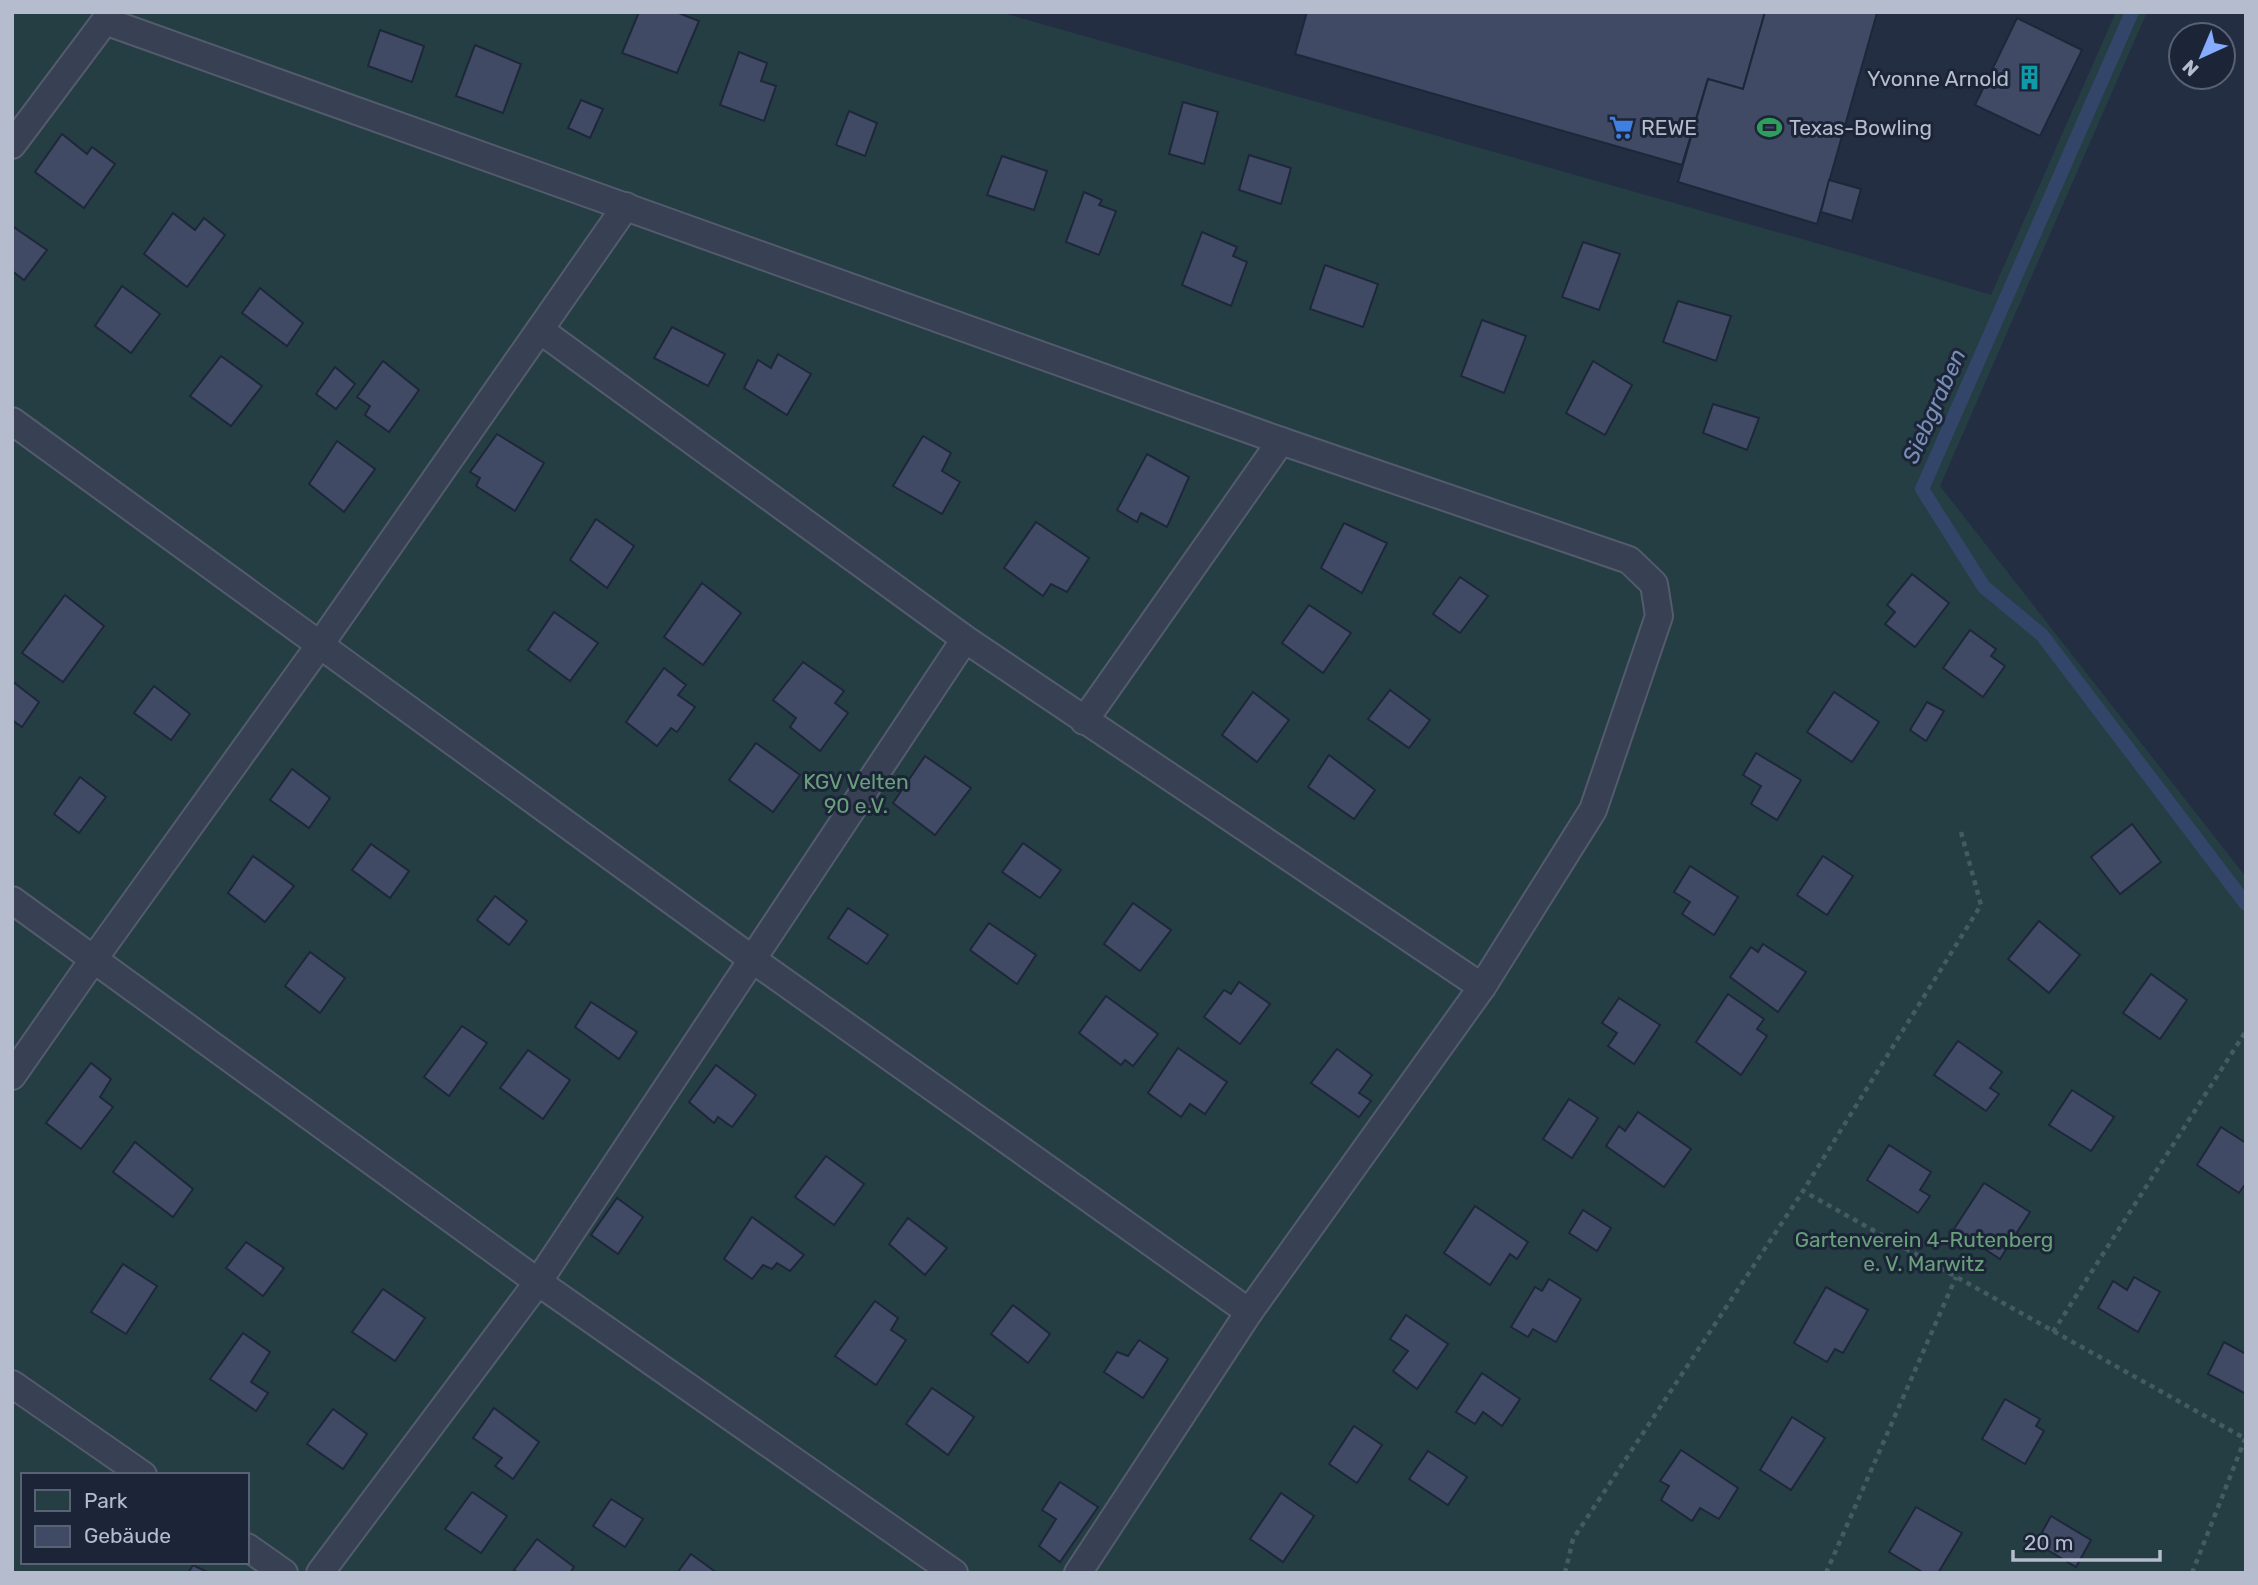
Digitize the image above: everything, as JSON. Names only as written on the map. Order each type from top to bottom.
[{"type":"lane","points":[[12,145],[105,21],[1281,441],[1629,560],[1654,584],[1659,616],[1593,810],[1482,987],[1248,1312],[1078,1573]]},
{"type":"lane","points":[[12,1076],[319,646],[626,206]]},
{"type":"lane","points":[[540,330],[965,639],[1482,987]]},
{"type":"lane","points":[[12,421],[752,959],[1248,1312]]},
{"type":"lane","points":[[1084,721],[1281,441]]},
{"type":"lane","points":[[320,1573],[537,1282],[965,639]]},
{"type":"lane","points":[[12,900],[537,1282],[954,1573]]},
{"type":"lane","points":[[12,1384],[140,1473]]},
{"type":"lane","points":[[248,1548],[284,1573]]},
{"type":"path","points":[[1564,1573],[1573,1539],[1803,1191],[1981,905],[1961,832]]},
{"type":"path","points":[[2053,1332],[2246,1031]]},
{"type":"path","points":[[1803,1191],[2246,1439],[2192,1573]]},
{"type":"path","points":[[1826,1573],[1955,1277]]},
{"type":"green space","name":"KGV Velten 90 e.V.","points":[[12,12],[999,12],[1991,295],[2116,12],[2147,12],[1940,486],[2246,877],[2246,1573],[12,1573]]},
{"type":"building","points":[[639,12],[676,12],[699,21],[677,73],[622,53]]},
{"type":"building","name":"REWE","points":[[1307,12],[1765,12],[1743,89],[1708,79],[1682,165],[1295,54]]},
{"type":"building","name":"Texas-Bowling","points":[[1765,12],[1877,13],[1817,224],[1678,182],[1708,79],[1743,89]]},
{"type":"building","name":"Yvonne Arnold","points":[[2017,18],[2082,50],[2040,136],[1975,105]]},
{"type":"building","points":[[380,30],[424,46],[412,82],[368,66]]},
{"type":"building","points":[[475,45],[521,64],[503,113],[456,96]]},
{"type":"building","points":[[739,52],[767,63],[761,81],[776,86],[764,121],[720,105]]},
{"type":"building","points":[[581,100],[603,109],[590,138],[568,128]]},
{"type":"building","points":[[1183,102],[1218,112],[1204,164],[1169,154]]},
{"type":"building","points":[[849,111],[877,123],[865,156],[836,145]]},
{"type":"building","points":[[62,134],[87,154],[92,147],[115,164],[84,208],[35,172]]},
{"type":"building","points":[[1249,155],[1291,168],[1281,204],[1239,190]]},
{"type":"building","points":[[1002,156],[1047,171],[1034,210],[987,195]]},
{"type":"building","points":[[1829,180],[1861,189],[1852,221],[1821,212]]},
{"type":"building","points":[[1084,192],[1102,200],[1099,205],[1116,211],[1099,255],[1066,242]]},
{"type":"building","points":[[173,213],[195,230],[204,218],[225,235],[187,287],[144,254]]},
{"type":"building","points":[[12,226],[47,250],[24,280],[12,271]]},
{"type":"building","points":[[1202,232],[1237,247],[1233,256],[1247,262],[1231,306],[1182,285]]},
{"type":"building","points":[[1583,242],[1620,254],[1599,310],[1562,297]]},
{"type":"building","points":[[1325,265],[1378,284],[1363,327],[1310,309]]},
{"type":"building","points":[[122,286],[160,314],[131,353],[95,326]]},
{"type":"building","points":[[260,288],[303,323],[287,346],[242,313]]},
{"type":"building","points":[[1678,301],[1731,316],[1716,361],[1663,342]]},
{"type":"building","points":[[1482,320],[1526,336],[1504,393],[1461,376]]},
{"type":"building","points":[[672,327],[725,354],[708,386],[654,358]]},
{"type":"building","points":[[778,354],[811,374],[787,415],[744,388],[758,360],[771,368]]},
{"type":"building","points":[[221,356],[262,386],[231,426],[190,396]]},
{"type":"building","points":[[383,361],[419,390],[389,432],[365,415],[370,406],[357,397]]},
{"type":"building","points":[[1593,361],[1632,385],[1605,435],[1566,413]]},
{"type":"building","points":[[335,367],[355,384],[336,409],[316,394]]},
{"type":"building","points":[[1713,404],[1759,418],[1747,450],[1703,433]]},
{"type":"building","points":[[497,434],[544,463],[515,511],[476,486],[480,478],[470,472]]},
{"type":"building","points":[[923,436],[951,453],[942,471],[960,482],[942,514],[893,486]]},
{"type":"building","points":[[337,441],[375,469],[344,512],[309,484]]},
{"type":"building","points":[[1147,454],[1189,477],[1167,527],[1141,513],[1137,522],[1117,510]]},
{"type":"building","points":[[596,519],[634,546],[607,588],[570,560]]},
{"type":"building","points":[[1036,522],[1089,558],[1067,592],[1051,584],[1043,596],[1004,568]]},
{"type":"building","points":[[1344,523],[1387,543],[1362,593],[1321,568]]},
{"type":"building","points":[[1912,574],[1949,603],[1915,647],[1885,624],[1895,612],[1887,605]]},
{"type":"building","points":[[1460,577],[1488,596],[1460,633],[1433,614]]},
{"type":"building","points":[[702,583],[741,613],[703,665],[664,637]]},
{"type":"building","points":[[65,595],[104,626],[63,682],[22,653]]},
{"type":"building","points":[[1309,605],[1351,633],[1323,673],[1282,643]]},
{"type":"building","points":[[554,612],[598,643],[570,681],[528,650]]},
{"type":"building","points":[[1970,630],[1996,649],[1991,656],[2005,666],[1983,697],[1943,668]]},
{"type":"building","points":[[803,662],[844,691],[835,703],[848,713],[820,751],[790,727],[796,718],[773,700]]},
{"type":"building","points":[[664,668],[686,685],[678,695],[695,707],[677,732],[671,728],[657,746],[626,722]]},
{"type":"building","points":[[12,681],[39,702],[22,727],[12,720]]},
{"type":"building","points":[[154,686],[190,714],[171,740],[134,713]]},
{"type":"building","points":[[1390,690],[1430,720],[1409,748],[1368,719]]},
{"type":"building","points":[[1253,692],[1289,720],[1257,762],[1222,735]]},
{"type":"building","points":[[1834,692],[1879,722],[1852,762],[1807,732]]},
{"type":"building","points":[[1927,702],[1944,711],[1926,741],[1910,730]]},
{"type":"building","points":[[756,743],[800,775],[773,812],[729,780]]},
{"type":"building","points":[[1756,753],[1801,780],[1777,820],[1751,804],[1761,786],[1743,775]]},
{"type":"building","points":[[1329,755],[1375,790],[1354,819],[1308,787]]},
{"type":"building","points":[[925,756],[971,788],[935,835],[893,803]]},
{"type":"building","points":[[292,769],[330,798],[309,828],[270,800]]},
{"type":"building","points":[[80,777],[106,797],[79,833],[54,814]]},
{"type":"building","points":[[2132,824],[2161,862],[2120,894],[2091,857]]},
{"type":"building","points":[[1023,843],[1061,870],[1040,898],[1002,872]]},
{"type":"building","points":[[371,844],[409,871],[390,898],[352,870]]},
{"type":"building","points":[[253,856],[294,886],[265,922],[228,893]]},
{"type":"building","points":[[1823,856],[1853,876],[1827,915],[1797,895]]},
{"type":"building","points":[[1690,866],[1738,897],[1714,935],[1682,914],[1690,902],[1674,892]]},
{"type":"building","points":[[495,896],[527,921],[509,945],[477,920]]},
{"type":"building","points":[[1133,903],[1171,930],[1140,971],[1104,944]]},
{"type":"building","points":[[848,908],[888,935],[867,964],[828,938]]},
{"type":"building","points":[[2039,921],[2080,955],[2049,993],[2008,959]]},
{"type":"building","points":[[989,923],[1036,955],[1017,984],[970,950]]},
{"type":"building","points":[[1763,944],[1806,972],[1778,1012],[1730,977],[1751,947],[1758,952]]},
{"type":"building","points":[[310,952],[345,978],[320,1013],[285,986]]},
{"type":"building","points":[[2151,974],[2187,1000],[2160,1039],[2123,1013]]},
{"type":"building","points":[[1239,982],[1270,1004],[1240,1044],[1204,1017],[1224,990],[1231,994]]},
{"type":"building","points":[[1728,994],[1764,1019],[1757,1029],[1767,1036],[1741,1075],[1696,1042]]},
{"type":"building","points":[[1106,996],[1158,1034],[1133,1066],[1125,1060],[1121,1065],[1079,1033]]},
{"type":"building","points":[[1619,998],[1660,1025],[1634,1064],[1608,1046],[1617,1033],[1602,1023]]},
{"type":"building","points":[[591,1002],[637,1032],[619,1059],[575,1027]]},
{"type":"building","points":[[462,1026],[487,1043],[449,1096],[424,1077]]},
{"type":"building","points":[[1958,1041],[2002,1072],[1990,1088],[1999,1094],[1986,1111],[1934,1075]]},
{"type":"building","points":[[1178,1048],[1227,1082],[1205,1114],[1190,1104],[1181,1117],[1148,1093]]},
{"type":"building","points":[[1337,1049],[1372,1075],[1359,1093],[1371,1101],[1359,1117],[1311,1083]]},
{"type":"building","points":[[528,1050],[570,1080],[543,1119],[500,1088]]},
{"type":"building","points":[[91,1063],[111,1079],[100,1097],[113,1107],[81,1149],[46,1123]]},
{"type":"building","points":[[716,1065],[756,1095],[732,1127],[718,1117],[714,1123],[689,1102]]},
{"type":"building","points":[[2072,1090],[2114,1117],[2091,1151],[2049,1125]]},
{"type":"building","points":[[1569,1099],[1598,1118],[1572,1158],[1543,1139]]},
{"type":"building","points":[[1638,1112],[1691,1149],[1664,1187],[1606,1146],[1619,1126],[1625,1131]]},
{"type":"building","points":[[2221,1127],[2246,1143],[2246,1183],[2239,1193],[2197,1165]]},
{"type":"building","points":[[135,1142],[193,1189],[173,1217],[113,1172]]},
{"type":"building","points":[[1889,1145],[1931,1172],[1920,1190],[1930,1196],[1918,1213],[1867,1180]]},
{"type":"building","points":[[826,1156],[864,1184],[834,1225],[795,1197]]},
{"type":"building","points":[[1984,1183],[2030,1212],[2000,1259],[1954,1229]]},
{"type":"building","points":[[617,1198],[643,1217],[618,1254],[591,1235]]},
{"type":"building","points":[[1475,1206],[1528,1242],[1517,1259],[1510,1254],[1490,1285],[1444,1253]]},
{"type":"building","points":[[1583,1210],[1611,1228],[1597,1251],[1569,1233]]},
{"type":"building","points":[[752,1217],[804,1255],[790,1271],[777,1263],[772,1269],[763,1265],[752,1279],[724,1259]]},
{"type":"building","points":[[908,1218],[947,1248],[925,1275],[889,1244]]},
{"type":"building","points":[[246,1242],[284,1268],[263,1296],[226,1268]]},
{"type":"building","points":[[123,1264],[157,1286],[126,1334],[91,1312]]},
{"type":"building","points":[[2134,1277],[2160,1292],[2138,1332],[2098,1308],[2113,1281],[2127,1290]]},
{"type":"building","points":[[1549,1279],[1581,1299],[1556,1342],[1533,1329],[1528,1337],[1511,1327],[1535,1287],[1542,1291]]},
{"type":"building","points":[[1826,1287],[1868,1310],[1843,1353],[1835,1349],[1827,1362],[1794,1343]]},
{"type":"building","points":[[383,1289],[425,1318],[395,1361],[352,1332]]},
{"type":"building","points":[[875,1301],[898,1318],[891,1330],[906,1340],[876,1385],[835,1356]]},
{"type":"building","points":[[1013,1305],[1050,1334],[1028,1363],[991,1334]]},
{"type":"building","points":[[1406,1315],[1448,1344],[1417,1389],[1393,1371],[1408,1351],[1390,1339]]},
{"type":"building","points":[[243,1333],[270,1352],[251,1382],[268,1393],[256,1411],[210,1379]]},
{"type":"building","points":[[1139,1340],[1168,1359],[1143,1398],[1104,1372],[1117,1352],[1128,1356]]},
{"type":"building","points":[[2224,1342],[2246,1354],[2246,1394],[2208,1374]]},
{"type":"building","points":[[1482,1373],[1520,1399],[1502,1426],[1483,1412],[1475,1424],[1456,1412]]},
{"type":"building","points":[[932,1388],[974,1417],[948,1455],[906,1424]]},
{"type":"building","points":[[2005,1399],[2040,1419],[2036,1426],[2044,1431],[2025,1464],[1982,1439]]},
{"type":"building","points":[[494,1408],[539,1442],[513,1479],[495,1466],[502,1458],[473,1438]]},
{"type":"building","points":[[333,1409],[367,1434],[343,1469],[307,1444]]},
{"type":"building","points":[[1792,1417],[1825,1438],[1791,1490],[1760,1470]]},
{"type":"building","points":[[1354,1426],[1382,1445],[1357,1483],[1329,1464]]},
{"type":"building","points":[[1681,1450],[1738,1488],[1719,1519],[1700,1508],[1692,1521],[1661,1500],[1669,1486],[1660,1481]]},
{"type":"building","points":[[1428,1451],[1467,1477],[1448,1505],[1409,1479]]},
{"type":"building","points":[[1060,1482],[1098,1507],[1060,1562],[1039,1546],[1056,1519],[1042,1510]]},
{"type":"building","points":[[472,1492],[507,1516],[481,1553],[445,1529]]},
{"type":"building","points":[[1281,1493],[1314,1516],[1283,1562],[1250,1539]]},
{"type":"building","points":[[611,1499],[643,1519],[625,1547],[593,1526]]},
{"type":"building","points":[[1916,1507],[1962,1533],[1938,1573],[1924,1573],[1889,1552]]},
{"type":"building","points":[[2051,1516],[2091,1540],[2076,1567],[2036,1543]]},
{"type":"building","points":[[537,1539],[574,1567],[570,1573],[518,1573],[514,1570]]},
{"type":"building","points":[[691,1554],[717,1573],[677,1573]]},
{"type":"building","points":[[193,1565],[209,1573],[188,1573]]},
{"type":"waterway","name":"Siebgraben","points":[[2132,12],[1922,489],[1984,587],[2042,635],[2246,904]]},
{"type":"place","name":"Yvonne Arnold","points":[[2029,78]]},
{"type":"place","name":"REWE","points":[[1621,127]]},
{"type":"place","name":"Texas-Bowling","points":[[1769,127]]},
{"type":"park label","name":"Gartenverein 4-Rutenberg e. V. Marwitz","points":[[1924,1251]]}]
